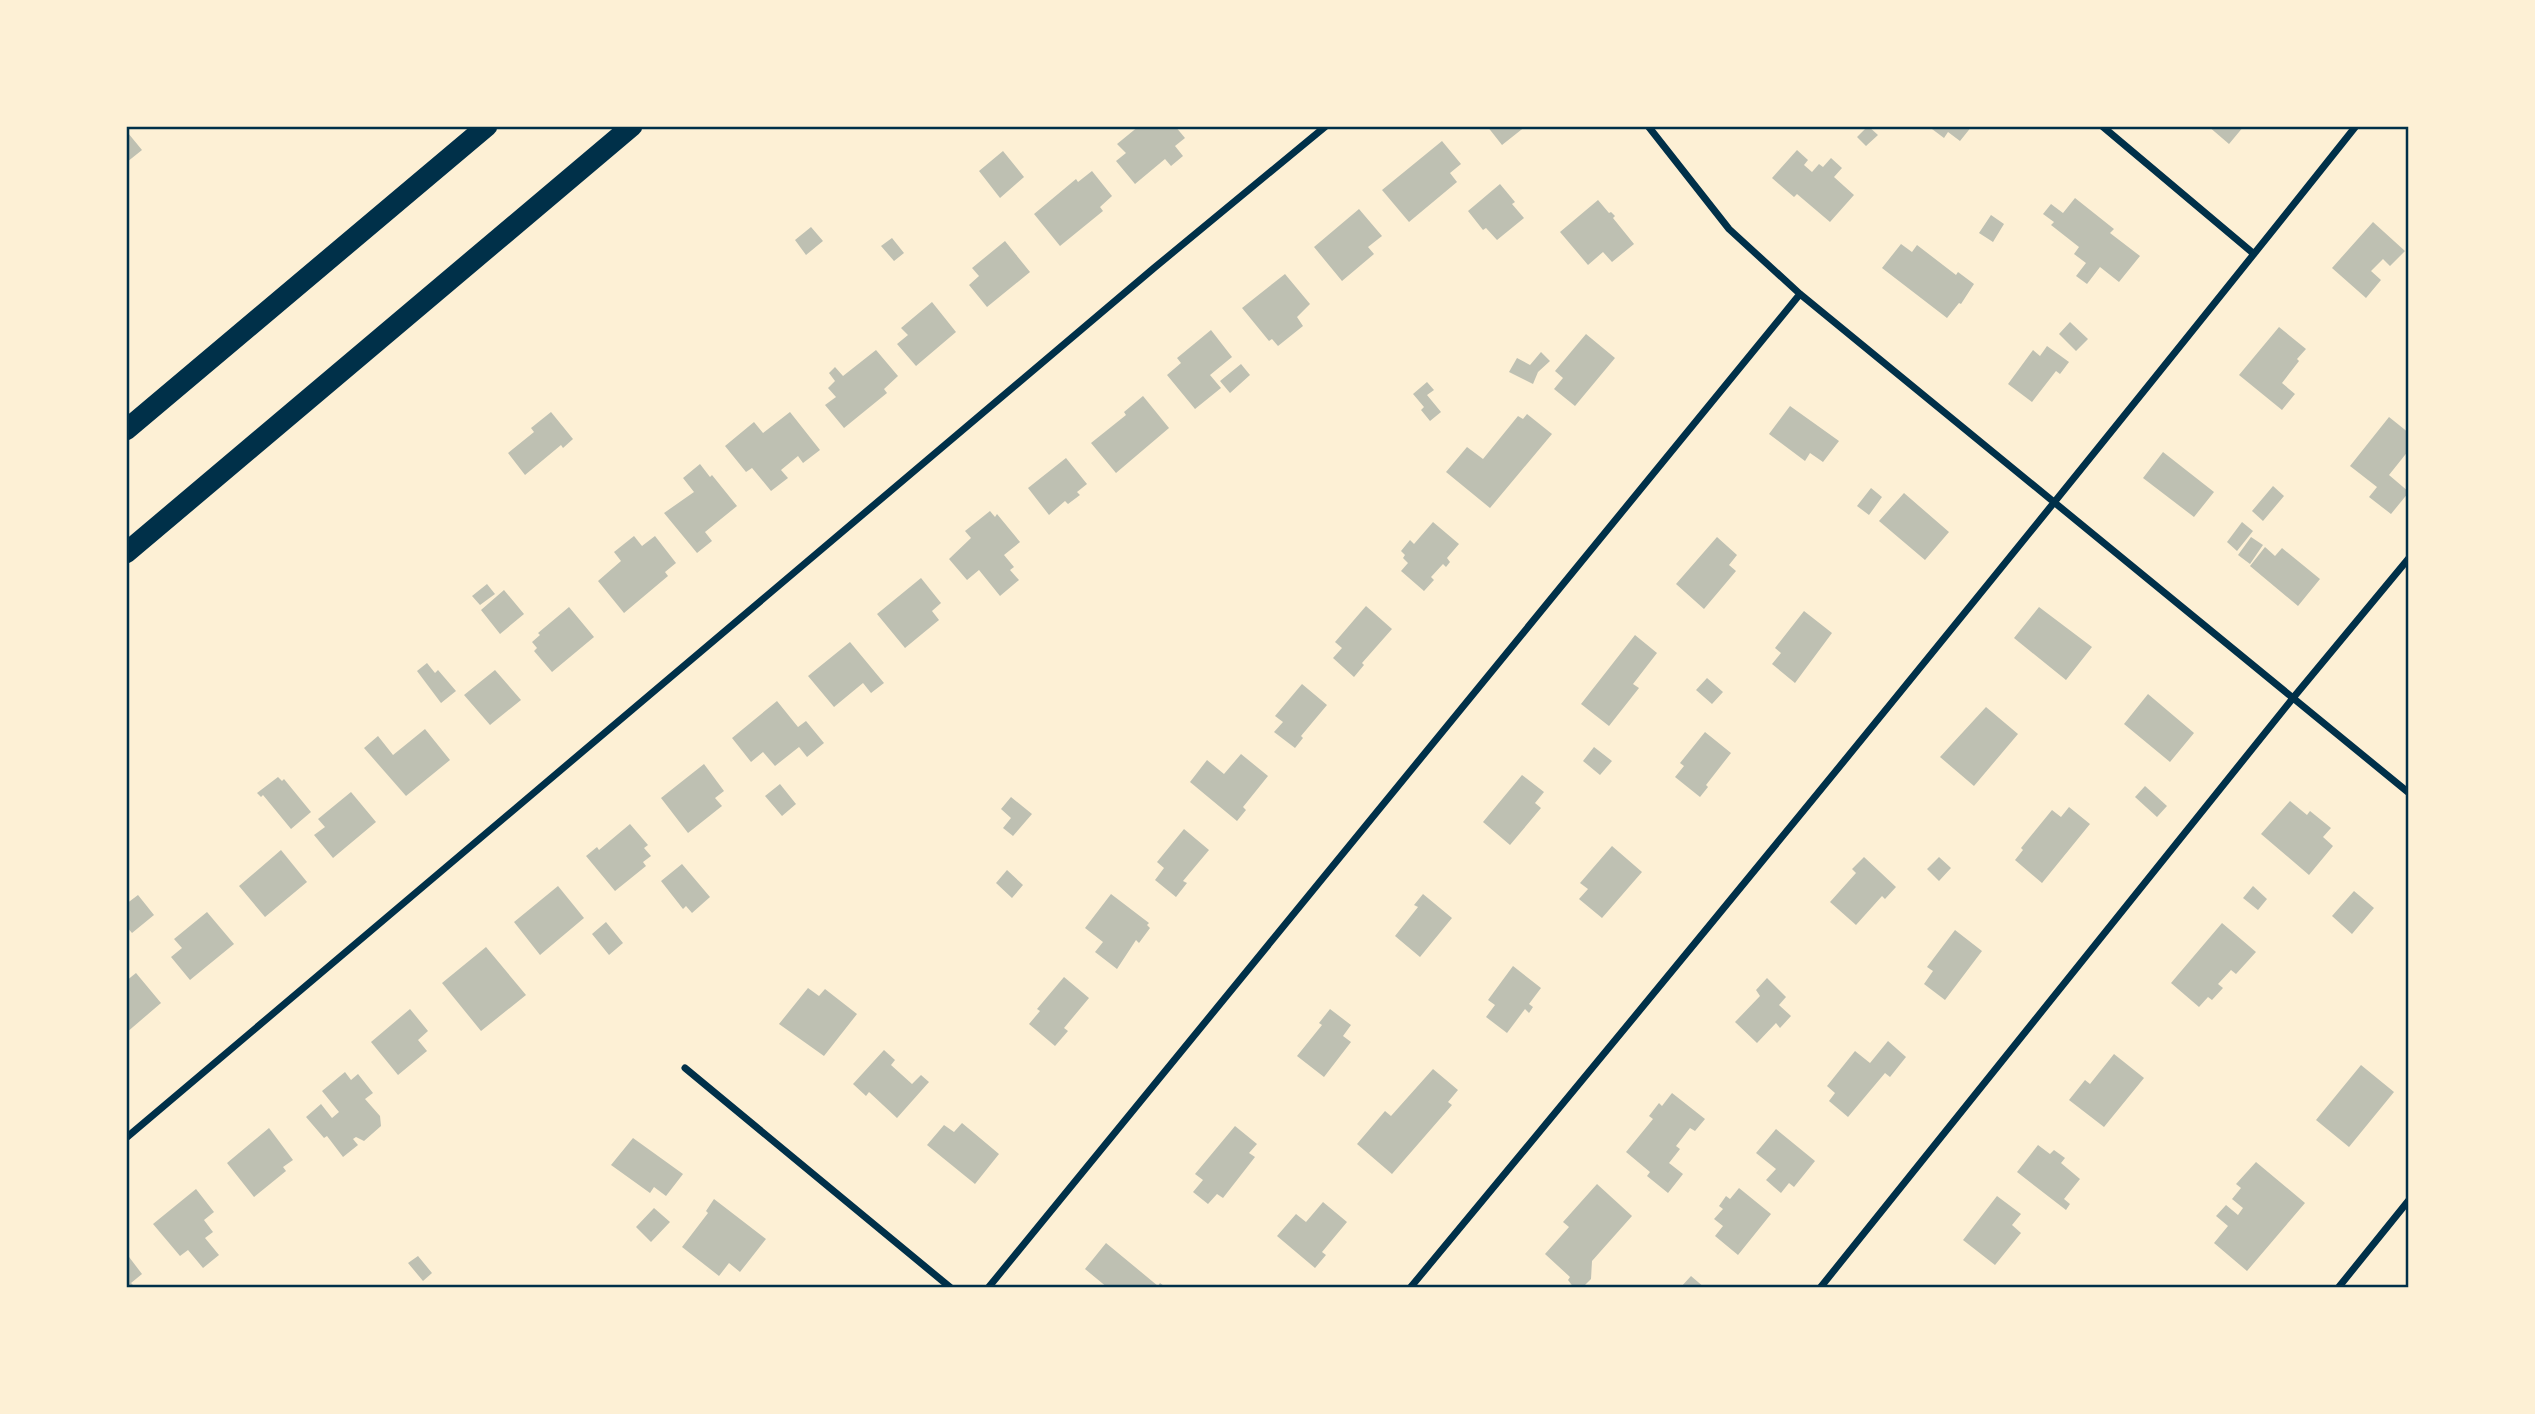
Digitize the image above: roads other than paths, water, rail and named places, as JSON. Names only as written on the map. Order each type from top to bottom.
[{"type":"highway","points":[[126,430],[487,126]]},
{"type":"highway","points":[[126,553],[632,126]]},
{"type":"street","points":[[126,1138],[1154,268],[1326,126]]},
{"type":"street","points":[[1648,126],[1729,229],[1800,294],[2409,793]]},
{"type":"street","points":[[2102,126],[2254,254]]},
{"type":"street","points":[[1410,1288],[1618,1038],[2356,126]]},
{"type":"street","points":[[988,1288],[1800,294]]},
{"type":"street","points":[[1820,1288],[2409,558]]},
{"type":"street","points":[[685,1068],[951,1288]]},
{"type":"street","points":[[2338,1288],[2409,1200]]}]
